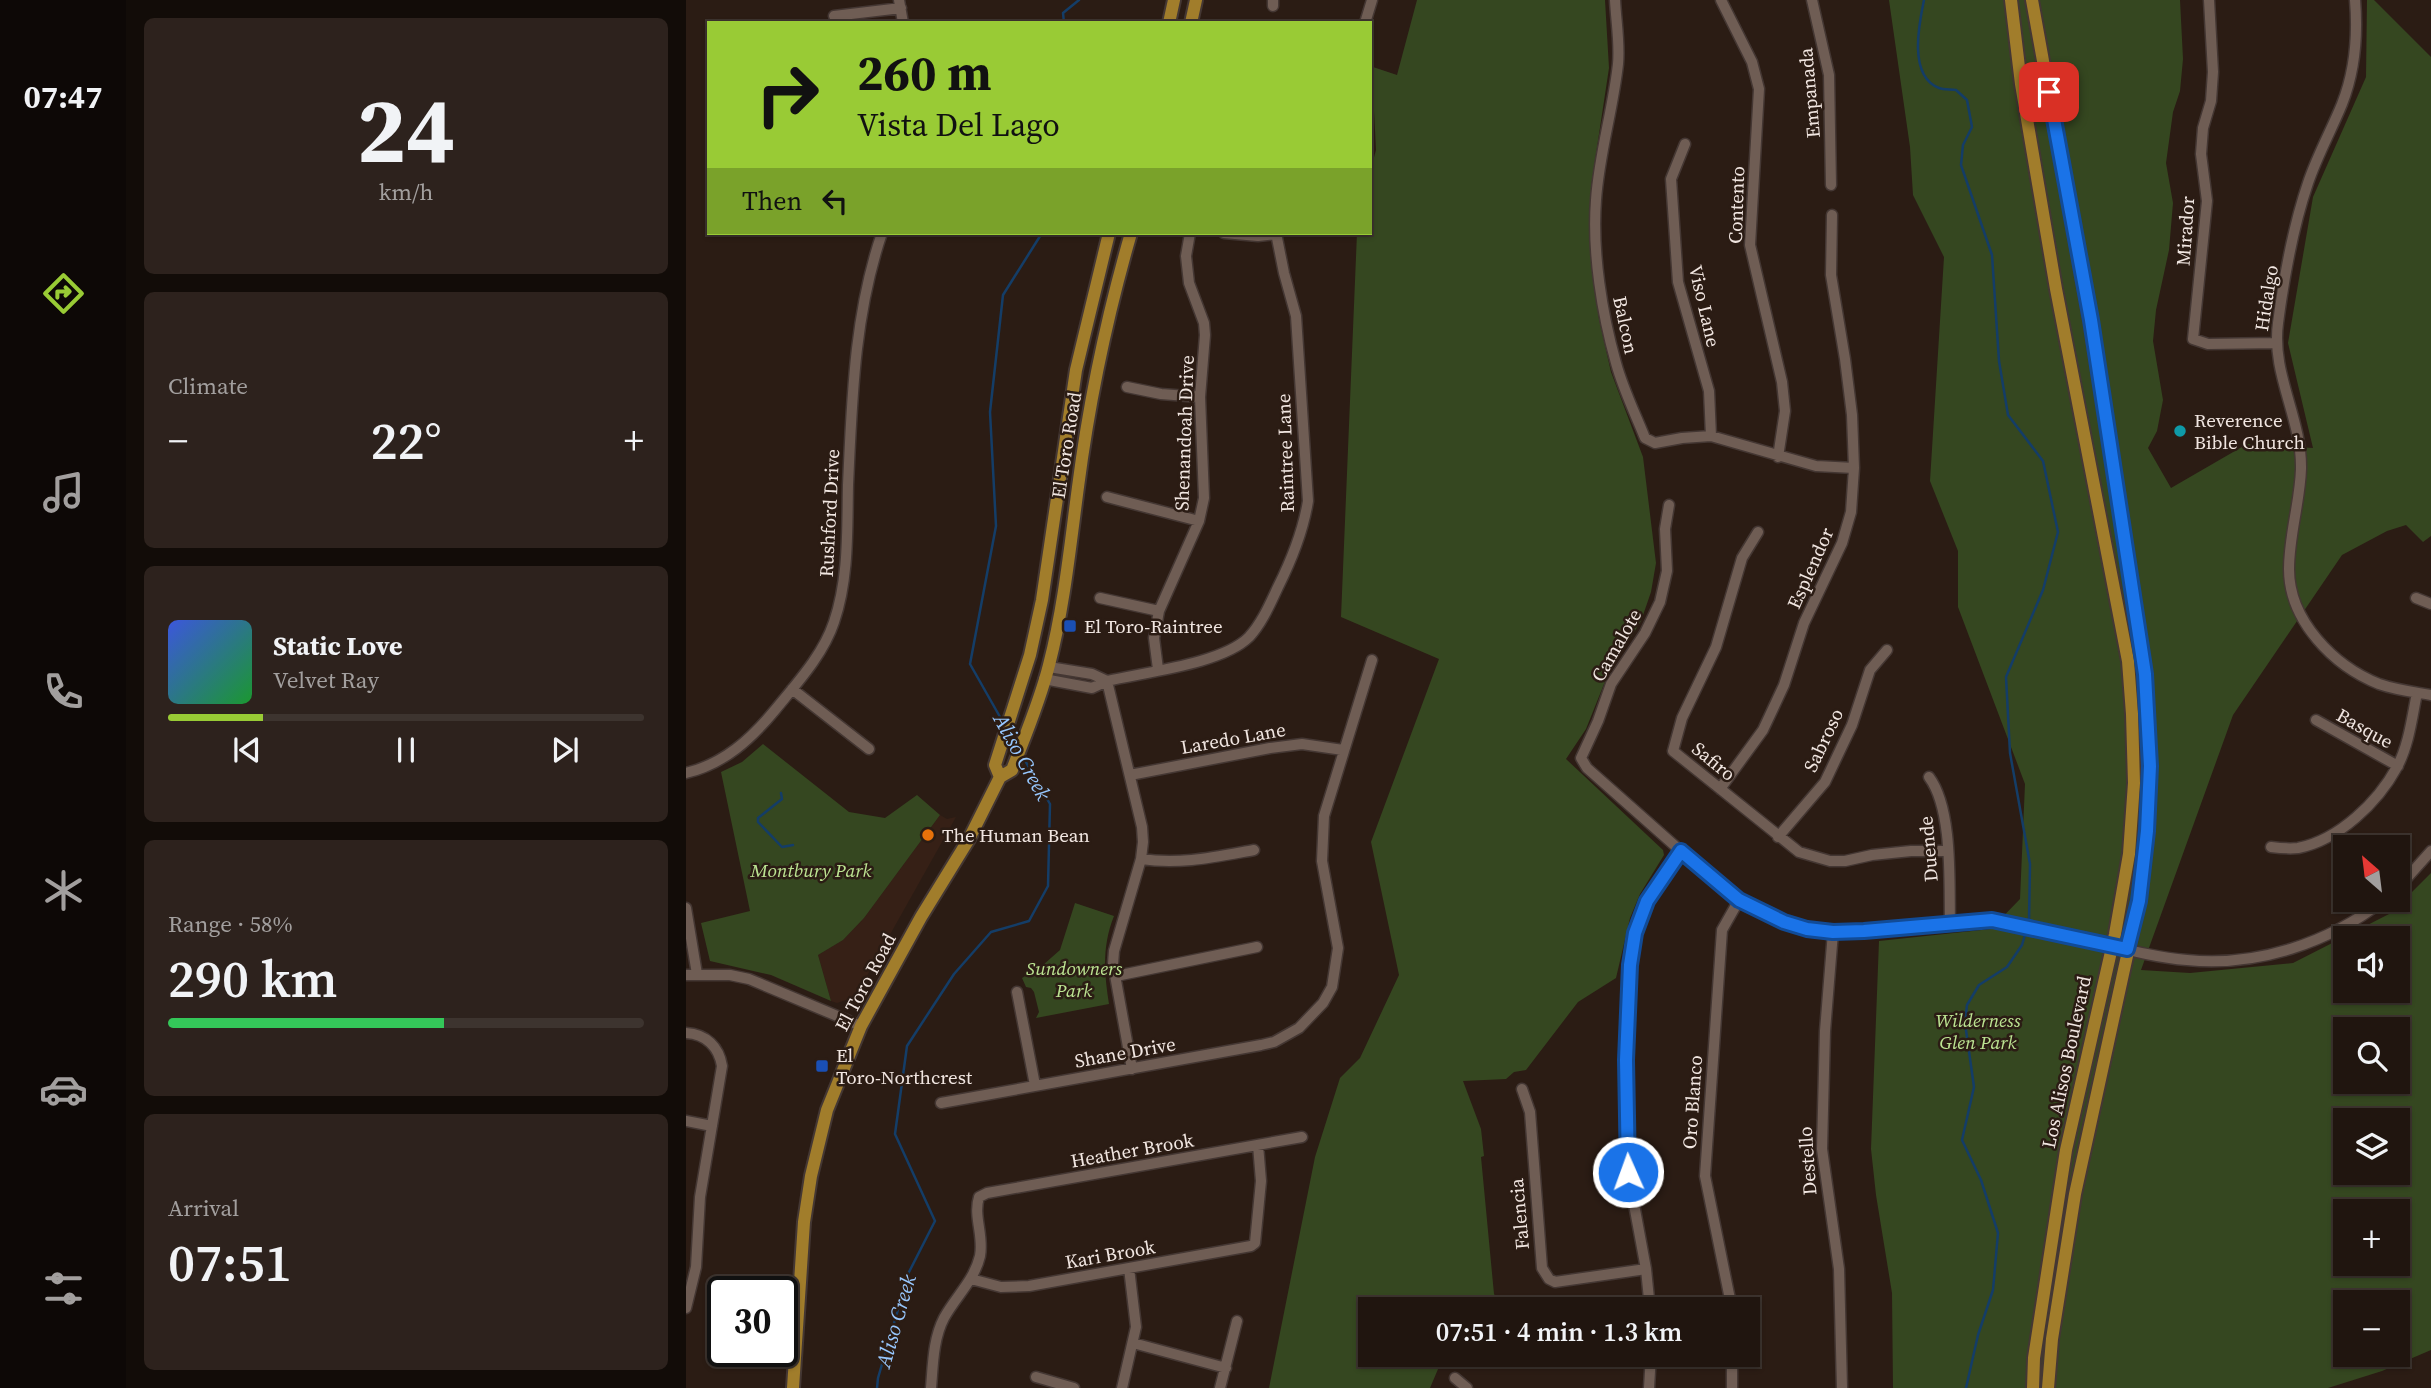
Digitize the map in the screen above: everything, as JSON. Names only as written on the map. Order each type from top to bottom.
[{"type":"main road","points":[[1169,21],[1174,0]]},
{"type":"main road","points":[[1191,21],[1196,0]]},
{"type":"main road","name":"Los Alisos Boulevard","points":[[2011,0],[2021,84],[2056,289],[2129,661],[2134,783],[2129,854],[2112,946],[2066,1150],[2034,1358],[2033,1388]]},
{"type":"main road","name":"Los Alisos Boulevard","points":[[2032,0],[2091,320],[2145,674],[2150,766],[2147,831],[2139,901],[2075,1194],[2052,1339],[2048,1388]]},
{"type":"main road","name":"El Toro Road","points":[[1006,773],[995,765],[1030,656],[1042,600],[1076,370],[1109,235]]},
{"type":"main road","name":"El Toro Road","points":[[793,1388],[804,1222],[811,1176],[827,1110],[860,1026],[921,917],[969,839],[1030,723],[1046,673],[1066,586],[1078,486],[1096,380],[1131,235]]},
{"type":"street","points":[[1367,21],[1372,0]]},
{"type":"street","name":"Balcon","points":[[1615,0],[1618,62],[1595,203],[1601,290],[1608,333],[1617,366],[1645,438],[1655,443],[1711,436],[1816,466],[1854,468]]},
{"type":"street","name":"Contento","points":[[1721,0],[1752,62],[1759,89],[1750,245],[1782,382],[1786,411],[1778,457]]},
{"type":"street","name":"Empanada","points":[[1812,0],[1829,75],[1831,185]]},
{"type":"street","name":"Mirador","points":[[2209,0],[2213,72],[2211,101],[2203,128],[2201,154],[2207,201],[2193,339],[2208,344],[2276,344]]},
{"type":"street","name":"Hidalgo","points":[[2355,0],[2357,33],[2350,80],[2302,201],[2276,344],[2301,452],[2301,481],[2289,570],[2297,604],[2312,632],[2343,664],[2379,684],[2431,695]]},
{"type":"street","points":[[834,16],[900,4]]},
{"type":"street","name":"Viso Lane","points":[[1685,144],[1671,179],[1678,282],[1709,391],[1711,436]]},
{"type":"street","name":"Esplendor","points":[[1720,789],[1763,730],[1784,685],[1804,622],[1842,543],[1851,512],[1854,468],[1850,391],[1831,275],[1832,215]]},
{"type":"street","name":"Rushford Drive","points":[[686,773],[736,751],[765,723],[824,645],[833,624],[845,578],[855,351],[864,295],[881,235]]},
{"type":"street","name":"Shenandoah Drive","points":[[1158,669],[1154,638],[1159,611],[1199,521],[1204,498],[1200,397],[1205,335],[1204,323],[1189,283],[1186,256],[1190,235]]},
{"type":"street","points":[[1247,235],[1267,235]]},
{"type":"street","name":"Raintree Lane","points":[[1046,673],[1078,686],[1092,688],[1107,681],[1214,658],[1247,639],[1266,612],[1304,526],[1308,501],[1296,316],[1276,235]]},
{"type":"street","points":[[1128,387],[1161,394],[1200,397]]},
{"type":"street","points":[[1107,497],[1199,521]]},
{"type":"street","name":"Camalote","points":[[1669,505],[1665,529],[1667,571],[1660,602],[1645,634],[1611,684],[1581,758],[1587,768],[1681,851]]},
{"type":"street","name":"Safiro","points":[[1758,532],[1742,558],[1719,638],[1682,719],[1673,751],[1800,852],[1830,861],[1846,861],[1912,851],[1948,851]]},
{"type":"street","points":[[1100,598],[1159,611]]},
{"type":"street","points":[[2416,598],[2431,604]]},
{"type":"street","name":"Sabroso","points":[[1778,837],[1825,782],[1852,725],[1870,670],[1886,650]]},
{"type":"street","name":"Shane Drive","points":[[941,1103],[1274,1042],[1308,1020],[1323,1003],[1332,987],[1336,968],[1337,940],[1322,861],[1324,816],[1372,660]]},
{"type":"street","name":"Raintree Lane","points":[[1046,673],[1092,674],[1107,681]]},
{"type":"street","points":[[1078,686],[1080,673]]},
{"type":"street","points":[[1107,681],[1142,827],[1141,859],[1114,950],[1113,964],[1132,1069]]},
{"type":"street","points":[[792,690],[869,749]]},
{"type":"street","points":[[2270,847],[2295,848],[2311,844],[2337,830],[2366,808],[2398,766],[2406,746],[2417,693]]},
{"type":"street","name":"Basque","points":[[2316,720],[2398,766]]},
{"type":"street","name":"Laredo Lane","points":[[1130,775],[1281,746],[1302,744],[1343,750]]},
{"type":"street","name":"Duende","points":[[1929,777],[1941,798],[1948,851],[1950,923]]},
{"type":"street","points":[[1141,859],[1188,862],[1254,850]]},
{"type":"street","points":[[1649,1297],[1628,1172],[1626,1060],[1630,965],[1635,933],[1647,901],[1681,851],[1739,900],[1784,922],[1807,929],[1833,932],[1992,920],[2187,960],[2222,961],[2265,956],[2331,934],[2367,912]]},
{"type":"street","points":[[2410,875],[2431,851]]},
{"type":"street","name":"Oro Blanco","points":[[1730,1297],[1705,1176],[1722,930],[1739,900]]},
{"type":"street","points":[[686,908],[696,960],[692,974],[730,975],[749,979],[860,1026]]},
{"type":"street","name":"Destello","points":[[1833,932],[1825,1031],[1822,1149],[1839,1269],[1842,1388]]},
{"type":"street","points":[[1116,976],[1257,947]]},
{"type":"street","points":[[1017,992],[1035,1085]]},
{"type":"street","points":[[686,1033],[698,1035],[716,1048],[722,1073],[700,1197],[696,1267],[686,1306]]},
{"type":"street","name":"Falencia","points":[[1522,1089],[1530,1112],[1540,1255],[1545,1274],[1555,1282],[1646,1269]]},
{"type":"street","points":[[686,1121],[712,1126]]},
{"type":"street","name":"Heather Brook","points":[[971,1279],[980,1254],[981,1237],[976,1207],[979,1196],[1302,1137]]},
{"type":"street","name":"Kari Brook","points":[[971,1279],[1016,1288],[1247,1248],[1255,1243],[1261,1181],[1258,1145]]},
{"type":"street","points":[[1122,1388],[1133,1343],[1135,1312],[1129,1268]]},
{"type":"street","points":[[930,1388],[935,1347],[941,1327],[971,1279]]},
{"type":"street","points":[[1220,1388],[1237,1321]]},
{"type":"street","points":[[1133,1343],[1226,1368]]},
{"type":"street","points":[[1649,1388],[1650,1367]]},
{"type":"street","points":[[1732,1367],[1732,1388]]},
{"type":"street","points":[[1036,1377],[1074,1388]]},
{"type":"street","points":[[1455,1378],[1467,1388]]},
{"type":"shaded area","points":[[940,815],[947,819],[956,817],[855,997],[837,1003],[831,1001],[818,955],[843,940],[864,918]]},
{"type":"green space","points":[[1417,0],[1605,0],[1609,68],[1591,187],[1591,254],[1599,319],[1611,372],[1643,457],[1656,563],[1651,592],[1641,621],[1608,674],[1586,729],[1566,759],[1663,850],[1664,855],[1640,894],[1630,918],[1616,978],[1578,1002],[1526,1070],[1514,1072],[1506,1079],[1463,1081],[1481,1129],[1484,1156],[1481,1157],[1496,1297],[1358,1297],[1358,1367],[1439,1367],[1430,1388],[1269,1388],[1315,1157],[1340,1078],[1360,1058],[1399,975],[1371,842],[1439,659],[1341,617],[1357,235],[1372,235],[1372,165],[1376,150],[1372,67],[1397,75]]},
{"type":"green space","name":"Wilderness Glen Park","points":[[1889,0],[2180,0],[2183,59],[2180,91],[2173,112],[2166,163],[2173,203],[2169,250],[2156,310],[2153,341],[2163,400],[2157,431],[2148,448],[2171,488],[2247,444],[2313,448],[2288,343],[2313,197],[2366,77],[2367,0],[2374,0],[2431,57],[2431,536],[2423,542],[2406,525],[2387,531],[2342,555],[2233,715],[2141,970],[2190,973],[2293,963],[2333,943],[2333,1003],[2410,1003],[2410,926],[2366,926],[2392,912],[2410,912],[2410,894],[2431,873],[2431,1350],[2410,1359],[2410,1290],[2333,1290],[2333,1367],[2391,1367],[2382,1371],[2328,1388],[1893,1388],[1892,1293],[1871,1149],[1879,941],[1991,929],[2020,899],[2025,784],[1958,607],[1958,551],[1930,481],[1944,257],[1913,195],[1910,147]]},
{"type":"green space","name":"Montbury Park","points":[[763,744],[849,812],[885,818],[917,795],[940,815],[864,918],[843,940],[818,955],[831,1001],[771,975],[710,961],[701,923],[750,911],[721,772],[742,762]]},
{"type":"green space","name":"Sundowners Park","points":[[1075,903],[1114,916],[1107,938],[1105,960],[1109,1004],[1036,1018],[1039,1012],[1034,992],[1026,987],[1022,978],[1060,950]]},
{"type":"waterway","name":"Aliso Creek","points":[[1064,21],[1063,13],[1079,0]]},
{"type":"waterway","points":[[1924,0],[1918,35],[1919,61],[1923,73],[1929,82],[1939,88],[1956,90],[1967,100],[1972,127],[1963,145],[1961,165],[1992,255],[1999,361],[2008,415],[2043,461],[2058,532],[2043,590],[2006,677],[2010,753],[2030,864],[2029,921]]},
{"type":"waterway","name":"Aliso Creek","points":[[1004,724],[970,664],[996,526],[990,412],[1003,295],[1041,235]]},
{"type":"waterway","name":"Aliso Creek","points":[[1009,733],[1016,745]]},
{"type":"waterway","name":"Aliso Creek","points":[[877,1388],[909,1272],[935,1221],[895,1134],[907,1046],[954,974],[991,932],[1029,921],[1048,886],[1050,804],[1023,757]]},
{"type":"waterway","points":[[781,793],[782,799],[758,818],[758,822],[782,847],[793,845]]},
{"type":"waterway","points":[[1966,1388],[1978,1335],[1993,1290],[1998,1233],[1981,1180],[1962,1140],[1974,1087],[1965,1023],[1967,1005],[1979,985],[2007,967],[2022,945],[2027,928]]},
{"type":"place","name":"Reverence Bible Church","points":[[2180,431]]},
{"type":"place","name":"El Toro-Raintree","points":[[1070,626]]},
{"type":"place","name":"The Human Bean","points":[[928,835]]},
{"type":"place","name":"El Toro-Northcrest","points":[[822,1066]]},
{"type":"route","points":[[1628,1172],[1626,1060],[1630,965],[1635,933],[1647,901],[1681,851],[1739,900],[1784,922],[1807,929],[1864,931],[1992,920],[2127,949],[2139,901],[2147,831],[2150,766],[2145,674],[2091,320],[2049,92]]}]
